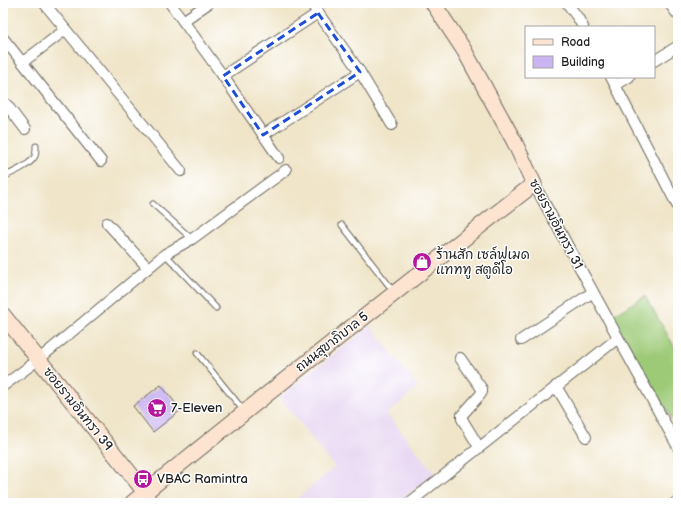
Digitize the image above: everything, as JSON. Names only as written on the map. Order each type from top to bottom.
[{"type":"street","points":[[44,3],[181,171]]},
{"type":"street","points":[[170,3],[223,76],[279,158]]},
{"type":"street","points":[[183,21],[208,3]]},
{"type":"street","points":[[311,3],[360,72],[392,125]]},
{"type":"street","name":"ซอยรามอินทรา 31","points":[[433,3],[464,50],[514,141],[534,184],[678,447]]},
{"type":"street","points":[[567,3],[582,26]]},
{"type":"street","points":[[669,3],[678,15]]},
{"type":"street","points":[[223,76],[318,13]]},
{"type":"street","points":[[23,62],[65,30]]},
{"type":"street","points":[[3,38],[101,161]]},
{"type":"street","points":[[655,60],[678,46]]},
{"type":"street","points":[[263,135],[360,72]]},
{"type":"street","points":[[625,78],[614,81],[677,201]]},
{"type":"street","points":[[3,102],[7,104],[25,129]]},
{"type":"street","points":[[3,386],[38,360],[165,254],[192,238],[286,170]]},
{"type":"street","name":"ถนนสุขาภิบาล 5","points":[[132,503],[150,498],[245,411],[534,184]]},
{"type":"street","points":[[107,223],[148,268]]},
{"type":"street","points":[[521,340],[593,292]]},
{"type":"street","name":"ซอยรามอินทรา 39","points":[[3,315],[150,498]]},
{"type":"street","points":[[409,503],[618,338]]},
{"type":"street","points":[[460,358],[482,389],[480,396],[462,415],[462,419],[479,447]]},
{"type":"street","points":[[556,386],[586,437]]},
{"type":"lane","points":[[3,177],[31,161],[35,155],[36,146]]},
{"type":"lane","points":[[153,204],[192,238]]},
{"type":"lane","points":[[342,225],[395,292]]},
{"type":"lane","points":[[165,254],[216,308]]},
{"type":"lane","points":[[197,353],[245,411]]},
{"type":"highlighted area","points":[[318,13],[360,72],[263,135],[223,76]]},
{"type":"shaded area","points":[[370,326],[418,387],[387,414],[434,473],[397,503],[292,503],[335,467],[279,397]]},
{"type":"green space","points":[[645,296],[678,353],[678,429],[612,316]]},
{"type":"building","name":"7-Eleven","points":[[161,385],[181,410],[153,432],[133,406]]},
{"type":"place","name":"ร้านสัก เซล์ฟเมด แทททู สตูดีโอ","points":[[422,262]]},
{"type":"place","name":"7-Eleven","points":[[157,408]]},
{"type":"place","name":"VBAC Ramintra","points":[[143,479]]}]
